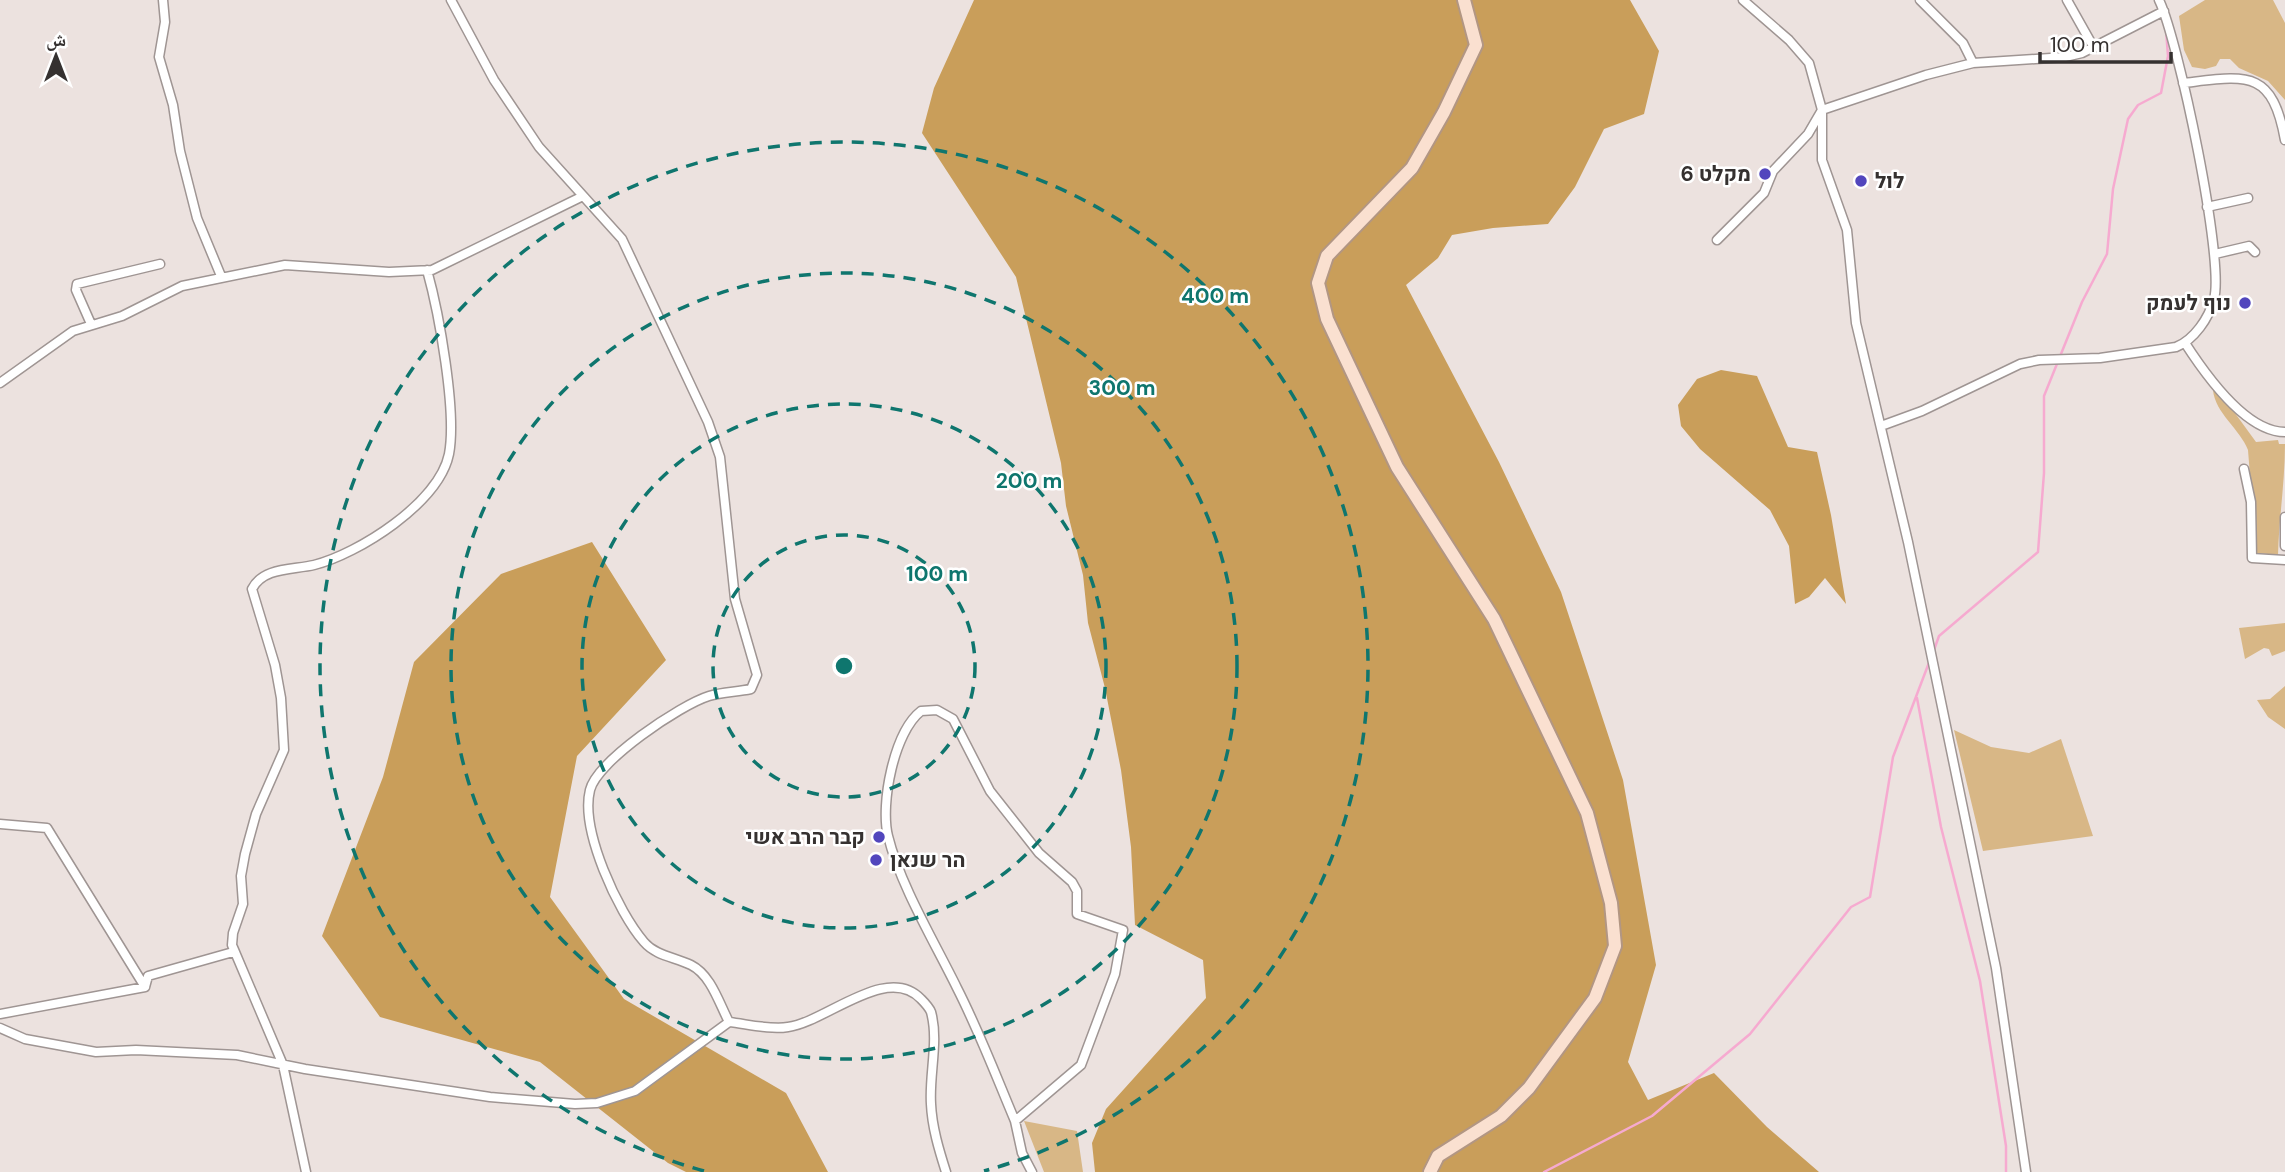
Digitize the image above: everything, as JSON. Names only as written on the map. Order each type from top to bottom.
[{"type":"main road","points":[[1430,1172],[1438,1156],[1501,1116],[1529,1088],[1595,998],[1615,946],[1611,903],[1587,813],[1494,619],[1397,467],[1327,319],[1318,283],[1327,256],[1412,168],[1444,112],[1476,45],[1464,0]]},
{"type":"street","points":[[163,0],[165,22],[159,50],[160,65],[173,105],[180,151],[197,218],[221,276]]},
{"type":"street","points":[[451,0],[494,80],[517,115],[547,156],[611,225],[628,251],[715,440],[723,477],[735,599],[757,675],[751,689],[708,696],[681,709],[602,769],[589,792],[589,814],[596,851],[636,932],[658,953],[699,970],[729,1021]]},
{"type":"street","points":[[1743,0],[1789,40],[1809,63],[1822,110],[1822,160],[1847,230],[1856,323],[1908,542],[1996,968],[2026,1172]]},
{"type":"street","points":[[1920,0],[1964,43],[1973,64]]},
{"type":"street","points":[[2067,0],[2094,48]]},
{"type":"street","points":[[1881,426],[1922,411],[2020,364],[2039,360],[2100,358],[2185,344],[2201,325],[2215,298],[2215,254],[2183,83],[2159,0]]},
{"type":"street","points":[[1717,240],[1764,193],[1773,171],[1808,134],[1822,110],[1926,75],[1973,64],[2065,57],[2094,48],[2164,11]]},
{"type":"street","points":[[2183,83],[2241,78],[2261,86],[2276,101],[2285,141]]},
{"type":"street","points":[[0,383],[63,336],[91,324],[122,316],[182,286],[285,265],[367,271],[427,270],[447,265],[583,196]]},
{"type":"street","points":[[2207,207],[2248,198]]},
{"type":"street","points":[[2215,254],[2242,246],[2249,246],[2255,252]]},
{"type":"street","points":[[91,324],[76,290],[77,284],[160,264]]},
{"type":"street","points":[[306,1172],[284,1065],[233,952],[233,933],[243,904],[241,876],[245,854],[256,814],[284,750],[279,687],[252,589],[255,583],[269,574],[325,562],[368,541],[416,503],[446,465],[450,443],[448,399],[436,310],[427,270]]},
{"type":"street","points":[[2185,344],[2207,376],[2256,425],[2285,432]]},
{"type":"street","points":[[2244,469],[2251,502],[2252,558],[2285,560]]},
{"type":"street","points":[[2285,517],[2285,547]]},
{"type":"street","points":[[1015,1121],[1080,1065],[1115,974],[1124,930],[1077,914],[1077,891],[1072,882],[1039,853],[990,791],[954,719],[937,710],[921,711],[912,718],[906,728],[890,772],[886,794],[887,835],[920,916],[959,991],[1015,1121],[1022,1153],[1032,1172]]},
{"type":"street","points":[[0,824],[43,826],[51,832],[145,987]]},
{"type":"street","points":[[145,987],[148,976],[233,952]]},
{"type":"street","points":[[0,1013],[145,987]]},
{"type":"street","points":[[0,1028],[25,1038],[96,1052],[202,1052],[237,1055],[284,1065],[490,1097],[560,1104],[597,1103],[635,1091],[729,1021],[786,1028],[812,1021],[849,1001],[885,988],[902,987],[917,994],[931,1012],[933,1054],[930,1105],[946,1172]]},
{"type":"shaded area","points":[[974,0],[1630,0],[1659,51],[1644,114],[1604,129],[1575,187],[1548,224],[1493,228],[1452,235],[1438,258],[1406,285],[1499,462],[1561,592],[1623,780],[1656,965],[1628,1062],[1648,1100],[1714,1073],[1767,1127],[1819,1172],[1095,1172],[1092,1143],[1106,1109],[1206,998],[1203,960],[1135,925],[1131,847],[1121,770],[1105,688],[1088,623],[1083,575],[1066,506],[1061,463],[1016,277],[922,133],[934,88]]},
{"type":"shaded area","points":[[2205,0],[2273,0],[2285,23],[2285,100],[2268,81],[2239,68],[2230,59],[2220,59],[2216,66],[2205,69],[2192,67],[2184,50],[2179,16]]},
{"type":"shaded area","points":[[1721,370],[1757,376],[1788,447],[1817,452],[1846,604],[1825,578],[1809,597],[1795,604],[1789,546],[1770,510],[1700,449],[1681,426],[1678,405],[1697,379]]},
{"type":"shaded area","points":[[2213,390],[2232,409],[2256,442],[2278,440],[2279,444],[2285,444],[2278,555],[2256,553],[2248,450],[2218,406]]},
{"type":"shaded area","points":[[592,542],[666,660],[577,756],[550,897],[624,999],[786,1093],[828,1172],[686,1172],[668,1163],[540,1062],[380,1017],[322,936],[383,777],[414,662],[501,574]]},
{"type":"shaded area","points":[[2285,623],[2285,651],[2272,656],[2269,649],[2264,648],[2245,659],[2239,628]]},
{"type":"shaded area","points":[[2285,686],[2285,729],[2268,717],[2257,700],[2270,699]]},
{"type":"shaded area","points":[[1954,730],[1991,747],[2029,753],[2061,739],[2093,836],[1983,851]]},
{"type":"shaded area","points":[[1024,1121],[1077,1131],[1083,1172],[1044,1172]]},
{"type":"waterway","points":[[1934,650],[1939,636],[2038,552],[2044,473],[2044,396],[2082,302],[2107,254],[2113,189],[2128,119],[2138,105],[2161,93],[2168,56],[2166,30]]},
{"type":"waterway","points":[[1544,1172],[1652,1116],[1750,1034],[1851,907],[1870,897],[1893,757],[1930,660]]},
{"type":"waterway","points":[[1917,698],[1941,827],[1980,981],[2006,1146],[2006,1172]]},
{"type":"place","name":"מקלט 6","points":[[1765,174]]},
{"type":"place","name":"לול","points":[[1861,181]]},
{"type":"place","name":"נוף לעמק","points":[[2245,303]]},
{"type":"place","name":"קבר הרב אשי","points":[[879,837]]},
{"type":"place","name":"הר שנאן","points":[[876,860]]}]
